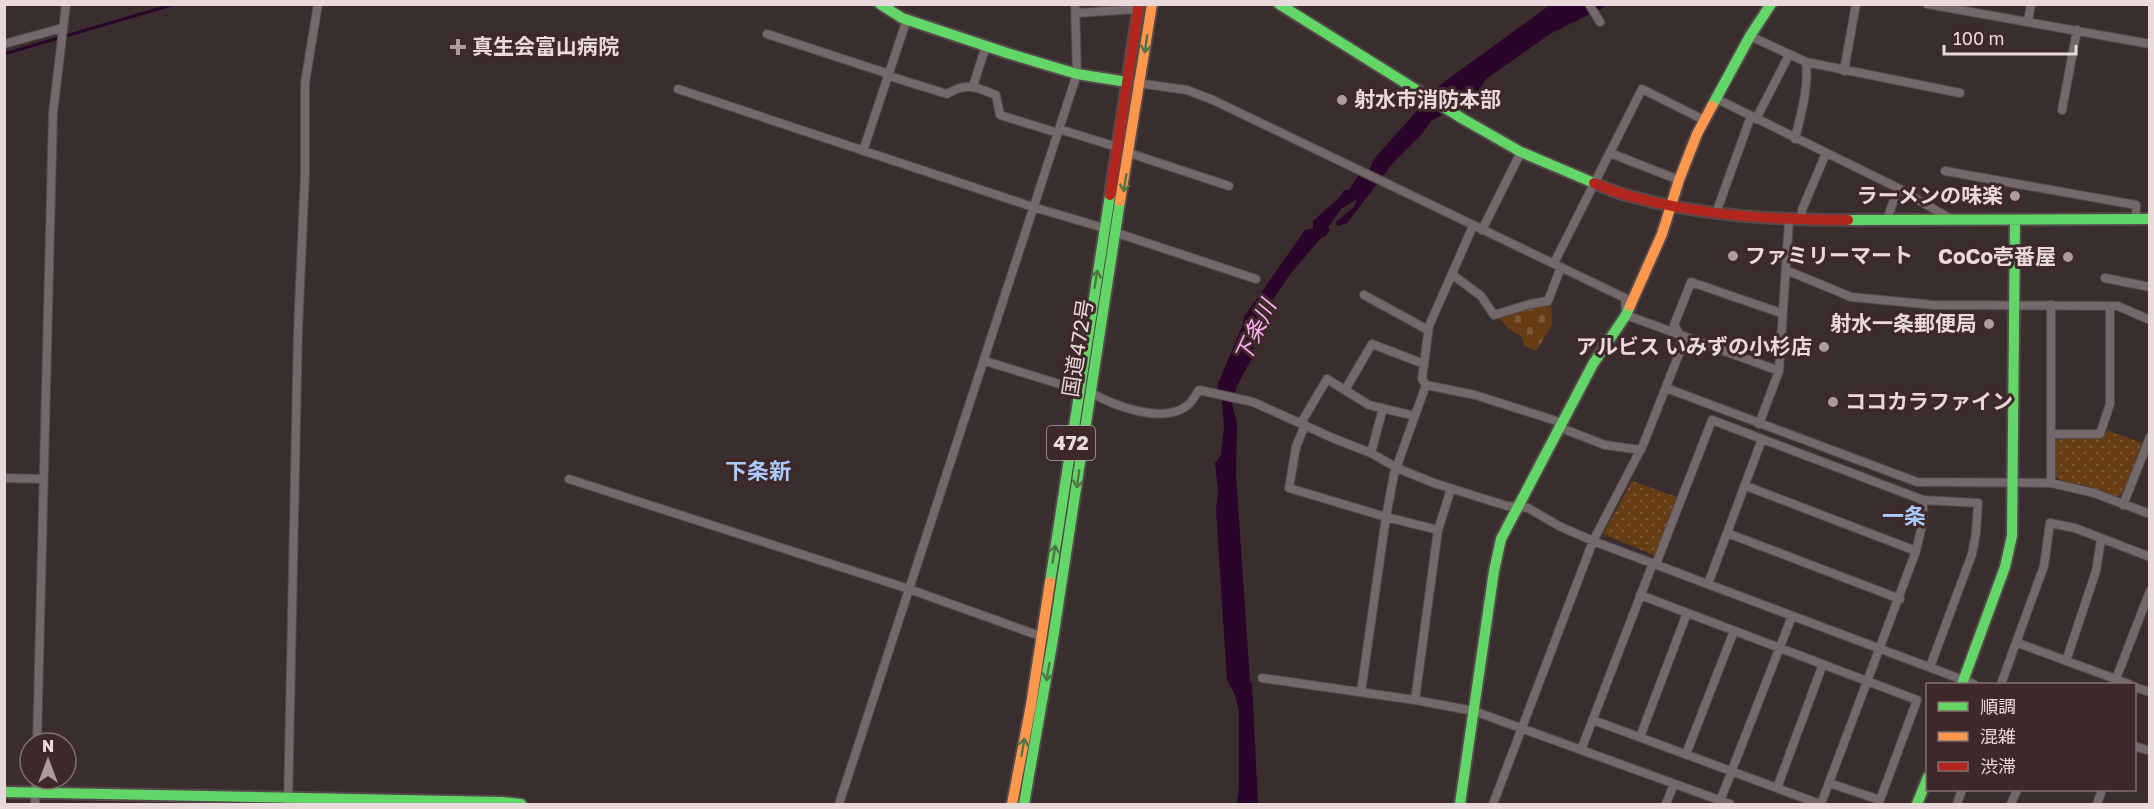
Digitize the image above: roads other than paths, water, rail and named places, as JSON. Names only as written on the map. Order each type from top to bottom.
[{"type":"main road","points":[[880,4],[907,20],[986,46],[1077,74],[1127,82]]},
{"type":"main road","name":"国道472号","points":[[1012,804],[1085,391],[1117,233],[1152,4]]},
{"type":"main road","points":[[1279,4],[1463,120],[1521,152],[1594,183],[1632,196],[1716,213],[1789,220],[2150,219]]},
{"type":"main road","points":[[1460,804],[1498,546],[1593,364],[1626,315],[1651,261],[1679,180],[1704,120],[1750,36],[1771,4]]},
{"type":"main road","name":"国道472号","points":[[1024,804],[1053,639],[1104,228],[1138,7]]},
{"type":"main road","points":[[1967,683],[2005,567],[2012,536],[2015,220]]},
{"type":"main road","points":[[1917,804],[1926,782]]},
{"type":"main road","points":[[4,792],[288,801],[521,804]]},
{"type":"street","points":[[37,731],[53,113],[66,4]]},
{"type":"street","points":[[288,801],[298,330],[305,174],[304,83],[318,4]]},
{"type":"street","points":[[1589,4],[1599,20]]},
{"type":"street","points":[[1844,71],[1856,4]]},
{"type":"street","points":[[1927,4],[2150,44]]},
{"type":"street","points":[[2028,22],[2031,4]]},
{"type":"street","points":[[839,804],[1077,74],[1075,9],[1138,7]]},
{"type":"street","points":[[863,151],[907,20]]},
{"type":"street","points":[[4,44],[62,28]]},
{"type":"street","points":[[2062,110],[2077,30]]},
{"type":"street","points":[[767,33],[947,94],[957,88],[973,86],[996,95],[1000,115],[1117,147]]},
{"type":"street","points":[[1750,36],[1806,62],[1960,93]]},
{"type":"street","points":[[973,86],[986,46]]},
{"type":"street","points":[[1716,213],[1754,117],[1789,55]]},
{"type":"street","points":[[1795,139],[1807,72],[1806,62]]},
{"type":"street","points":[[1127,82],[1187,90],[1213,100],[1625,298],[1626,315],[1779,371]]},
{"type":"street","points":[[678,89],[1033,207],[1104,228]]},
{"type":"street","points":[[1453,276],[1481,296],[1494,315],[1548,301],[1558,265],[1594,183],[1642,89],[1704,120]]},
{"type":"street","points":[[1715,98],[1898,189],[1951,219]]},
{"type":"street","points":[[1482,230],[1521,152]]},
{"type":"street","points":[[1129,153],[1229,186]]},
{"type":"street","points":[[1610,153],[1679,180]]},
{"type":"street","points":[[1802,220],[1802,210],[1826,153]]},
{"type":"street","points":[[1945,171],[2136,205],[2136,219]]},
{"type":"street","points":[[1887,220],[1898,189]]},
{"type":"street","points":[[1759,424],[1779,371],[1789,220]]},
{"type":"street","points":[[1473,226],[1428,330],[1422,379],[1426,385],[1475,395],[1562,425],[1605,445],[1641,450]]},
{"type":"street","points":[[1117,233],[1256,279]]},
{"type":"street","points":[[1786,270],[1851,297],[1934,305],[2118,306],[2150,320]]},
{"type":"street","points":[[2105,278],[2150,287]]},
{"type":"street","points":[[1493,804],[1593,541],[1641,450],[1681,349],[1680,335],[1674,325],[1691,282],[1782,313]]},
{"type":"street","points":[[1364,295],[1428,330]]},
{"type":"street","points":[[2051,305],[2051,483]]},
{"type":"street","points":[[2051,434],[2100,434],[2110,404],[2110,306]]},
{"type":"street","points":[[1345,390],[1372,344],[1424,364]]},
{"type":"street","points":[[984,361],[1085,391],[1144,413],[1165,414],[1187,406],[1199,390],[1249,400],[1371,453],[1397,468],[1451,489],[1474,494],[1507,506],[1528,508],[1593,541],[1930,667],[1967,683]]},
{"type":"street","points":[[1415,416],[1370,405],[1327,380],[1303,424],[1296,447],[1289,488],[1386,518],[1438,530]]},
{"type":"street","points":[[1361,692],[1386,518],[1397,468],[1426,385]]},
{"type":"street","points":[[1666,388],[1917,482],[2051,483],[2094,494],[2150,514]]},
{"type":"street","points":[[1371,453],[1383,408]]},
{"type":"street","points":[[1581,750],[1640,595],[1712,420],[1923,500],[1978,503],[1972,554],[1930,667]]},
{"type":"street","points":[[2123,505],[2146,455],[2150,437]]},
{"type":"street","points":[[1708,584],[1762,439]]},
{"type":"street","points":[[4,478],[44,479]]},
{"type":"street","points":[[569,479],[909,589],[1040,636]]},
{"type":"street","points":[[1746,486],[1916,551]]},
{"type":"street","points":[[1415,700],[1438,530],[1451,489]]},
{"type":"street","points":[[1593,720],[1821,804],[1900,599],[1923,521],[1923,500]]},
{"type":"street","points":[[2001,683],[2018,643],[2044,566],[2050,524],[2075,528],[2150,557]]},
{"type":"street","points":[[1727,533],[1900,599]]},
{"type":"street","points":[[2066,661],[2096,571],[2101,539]]},
{"type":"street","points":[[2018,643],[2114,682],[2150,591]]},
{"type":"street","points":[[1640,595],[1917,700],[1880,800],[1829,783]]},
{"type":"street","points":[[1640,737],[1687,613]]},
{"type":"street","points":[[1720,801],[1792,616]]},
{"type":"street","points":[[1686,754],[1734,631]]},
{"type":"street","points":[[1777,788],[1823,664]]},
{"type":"street","points":[[1262,678],[1474,711],[1730,804]]},
{"type":"street","points":[[1666,804],[1674,784]]},
{"type":"street","points":[[35,804],[36,792]]},
{"type":"water","name":"下条川","points":[[1550,5],[1608,5],[1550,34],[1486,79],[1479,90],[1460,105],[1431,121],[1421,135],[1393,163],[1347,223],[1337,226],[1336,222],[1354,207],[1357,199],[1341,209],[1328,227],[1330,230],[1326,236],[1321,238],[1291,273],[1268,307],[1255,339],[1252,358],[1237,386],[1232,404],[1237,422],[1236,476],[1252,684],[1258,804],[1237,804],[1239,711],[1235,695],[1227,680],[1215,463],[1221,455],[1224,427],[1222,401],[1217,386],[1244,317],[1305,230],[1313,228],[1313,221],[1340,197],[1344,190],[1349,190],[1360,173],[1369,170],[1374,159],[1440,85]]},
{"type":"waterway","points":[[4,54],[175,4]]},
{"type":"place","name":"真生会富山病院","points":[[458,47]]},
{"type":"place","name":"射水市消防本部","points":[[1342,100]]},
{"type":"place","name":"ラーメンの味楽","points":[[2015,196]]},
{"type":"place","name":"ファミリーマート","points":[[1733,256]]},
{"type":"place","name":"CoCo壱番屋","points":[[2068,257]]},
{"type":"place","name":"射水一条郵便局","points":[[1989,324]]},
{"type":"place","name":"アルビス いみずの小杉店","points":[[1824,347]]},
{"type":"place","name":"ココカラファイン","points":[[1833,402]]},
{"type":"district","name":"下条新","points":[[758,471]]},
{"type":"district","name":"一条","points":[[1904,516]]}]
